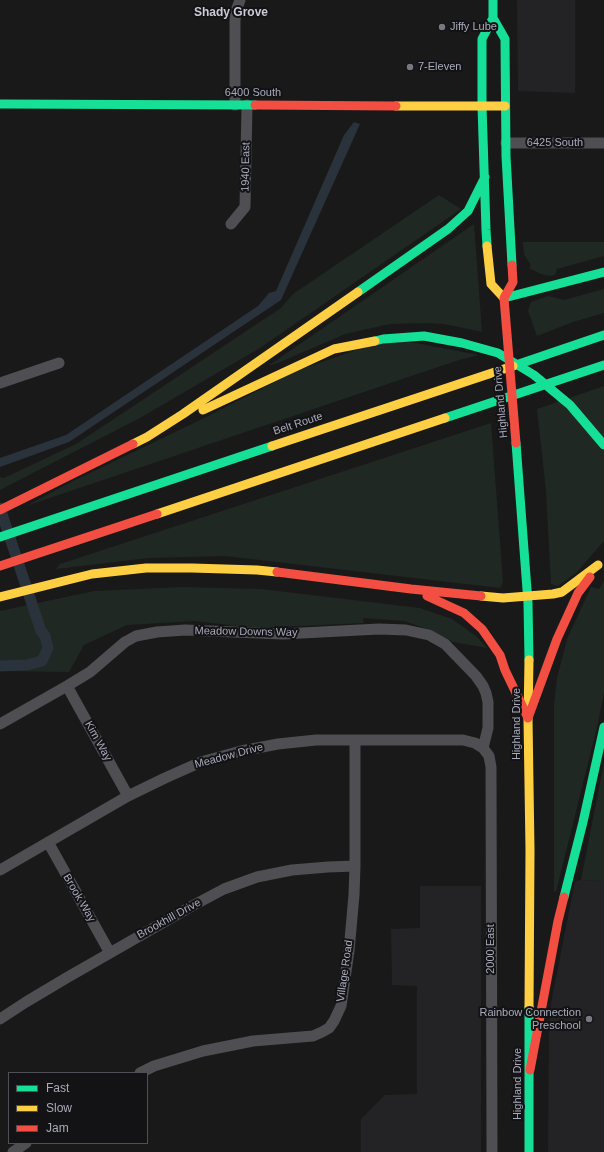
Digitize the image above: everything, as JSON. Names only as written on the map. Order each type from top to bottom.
[{"type":"main road","name":"Highland Drive","points":[[494,0],[494,18],[505,39],[506,143],[513,282],[504,298],[517,449],[527,596],[529,656],[529,1152]]},
{"type":"main road","name":"Highland Drive","points":[[494,18],[482,39],[482,106],[486,230],[491,284],[504,298]]},
{"type":"main road","name":"6400 South","points":[[0,104],[505,106]]},
{"type":"main road","points":[[147,436],[183,414],[448,230],[468,211],[485,177]]},
{"type":"main road","points":[[504,298],[604,272]]},
{"type":"main road","name":"Belt Route","points":[[0,537],[604,335]]},
{"type":"main road","points":[[0,510],[147,436],[334,349],[382,339],[424,336],[462,343],[498,354],[534,375],[570,405],[604,445]]},
{"type":"main road","points":[[0,566],[604,365]]},
{"type":"main road","points":[[0,597],[92,574],[146,568],[192,568],[257,570],[500,598],[562,592],[601,562]]},
{"type":"main road","points":[[528,718],[557,639],[575,599],[601,562]]},
{"type":"main road","points":[[411,588],[464,612],[482,629],[500,655],[528,718]]},
{"type":"main road","points":[[530,1070],[558,921],[583,822],[604,726]]},
{"type":"street","name":"1940 East","points":[[231,224],[245,207],[241,105],[235,21],[236,11],[240,0]]},
{"type":"street","name":"6425 South","points":[[506,143],[604,143]]},
{"type":"street","points":[[0,383],[59,363]]},
{"type":"street","name":"Meadow Downs Way","points":[[0,724],[90,672],[125,642],[136,636],[157,632],[185,630],[283,634],[379,629],[406,630],[429,635],[445,644],[476,676],[483,686],[488,702],[488,728],[483,748]]},
{"type":"street","name":"Kim Way","points":[[67,686],[128,796]]},
{"type":"street","name":"Meadow Drive","points":[[0,870],[128,796],[201,762],[241,751],[278,744],[316,740],[463,740],[475,743],[483,748]]},
{"type":"street","name":"Village Road","points":[[142,1072],[154,1066],[203,1051],[253,1041],[313,1036],[329,1028],[334,1021],[341,1006],[349,951],[355,866],[355,740]]},
{"type":"street","name":"2000 East","points":[[483,748],[489,756],[491,767],[492,1152]]},
{"type":"street","name":"Brook Way","points":[[48,842],[110,953]]},
{"type":"street","name":"Brookhill Drive","points":[[0,1019],[26,1002],[110,953],[224,889],[257,877],[292,870],[328,866],[355,866]]},
{"type":"street","points":[[14,1152],[25,1144]]},
{"type":"shaded area","points":[[517,0],[575,0],[575,93],[518,91]]},
{"type":"shaded area","points":[[354,122],[360,124],[281,300],[69,442],[0,467],[0,458],[66,435],[258,306],[269,293],[276,291],[344,135]]},
{"type":"shaded area","points":[[439,195],[461,209],[260,348],[140,418],[0,490],[0,477],[4,478],[76,444],[281,308],[293,294]]},
{"type":"shaded area","points":[[474,224],[482,332],[443,324],[390,324],[345,334],[268,366]]},
{"type":"shaded area","points":[[523,242],[604,242],[604,256],[557,269],[555,275],[550,276],[541,274],[529,268],[531,265],[524,254]]},
{"type":"shaded area","points":[[604,289],[604,313],[573,322],[537,336],[528,311],[531,302],[548,296],[564,300]]},
{"type":"shaded area","points":[[390,338],[479,355],[459,360],[26,506],[69,483],[198,421],[299,370]]},
{"type":"shaded area","points":[[604,386],[604,541],[576,573],[558,586],[551,584],[546,491],[537,409]]},
{"type":"shaded area","points":[[491,423],[503,582],[500,588],[225,556],[149,558],[56,569],[60,564]]},
{"type":"shaded area","points":[[604,581],[604,692],[598,723],[556,892],[554,891],[554,705],[557,678],[567,639],[591,587],[599,589]]},
{"type":"shaded area","points":[[182,587],[261,589],[420,608],[452,619],[477,637],[487,648],[453,642],[430,630],[404,621],[363,618],[364,623],[256,628],[194,621],[127,625],[84,645],[69,672],[0,671],[0,611],[94,591]]},
{"type":"shaded area","points":[[604,762],[604,881],[581,880]]},
{"type":"shaded area","points":[[575,881],[604,881],[604,1152],[548,1152],[549,1027],[551,1003]]},
{"type":"shaded area","points":[[420,886],[481,886],[481,1152],[361,1152],[361,1119],[385,1095],[417,1094],[417,986],[392,985],[391,929],[420,928]]},
{"type":"waterway","points":[[0,508],[48,648],[42,661],[27,665],[0,666]]},
{"type":"traffic: fast","points":[[487,246],[482,106],[482,39],[493,18],[493,0]]},
{"type":"traffic: fast","points":[[493,18],[505,39],[506,156],[512,265]]},
{"type":"traffic: fast","points":[[0,104],[255,105]]},
{"type":"traffic: fast","points":[[358,292],[448,229],[468,211],[485,177]]},
{"type":"traffic: fast","points":[[504,298],[604,272]]},
{"type":"traffic: fast","points":[[513,366],[604,335]]},
{"type":"traffic: fast","points":[[375,341],[424,336],[462,343],[498,353],[534,375],[570,405],[604,445]]},
{"type":"traffic: fast","points":[[445,418],[604,365]]},
{"type":"traffic: fast","points":[[516,443],[528,603],[529,660]]},
{"type":"traffic: fast","points":[[0,537],[272,446]]},
{"type":"traffic: fast","points":[[564,897],[583,822],[604,727]]},
{"type":"traffic: fast","points":[[529,1007],[529,1152]]},
{"type":"traffic: slow","points":[[396,106],[505,106]]},
{"type":"traffic: slow","points":[[487,246],[491,284],[504,298]]},
{"type":"traffic: slow","points":[[133,444],[147,437],[183,414],[358,292]]},
{"type":"traffic: slow","points":[[203,410],[334,349],[375,341]]},
{"type":"traffic: slow","points":[[272,446],[513,366]]},
{"type":"traffic: slow","points":[[157,514],[445,418]]},
{"type":"traffic: slow","points":[[481,596],[503,598],[562,592],[598,565]]},
{"type":"traffic: slow","points":[[0,597],[92,574],[146,568],[192,568],[277,572]]},
{"type":"traffic: slow","points":[[529,660],[529,1007]]},
{"type":"traffic: jam","points":[[255,105],[396,106]]},
{"type":"traffic: jam","points":[[512,265],[513,282],[504,298],[516,443]]},
{"type":"traffic: jam","points":[[0,510],[133,444]]},
{"type":"traffic: jam","points":[[0,566],[157,514]]},
{"type":"traffic: jam","points":[[277,572],[411,589],[481,596]]},
{"type":"traffic: jam","points":[[528,718],[557,639],[578,593],[590,577]]},
{"type":"traffic: jam","points":[[427,596],[464,613],[482,629],[500,655],[505,670],[528,718]]},
{"type":"traffic: jam","points":[[530,1070],[558,921],[564,897]]},
{"type":"place","name":"Jiffy Lube","points":[[442,27]]},
{"type":"place","name":"7-Eleven","points":[[410,67]]},
{"type":"place","name":"Rainbow Connection Preschool","points":[[589,1019]]},
{"type":"district","name":"Shady Grove","points":[[231,13]]}]
